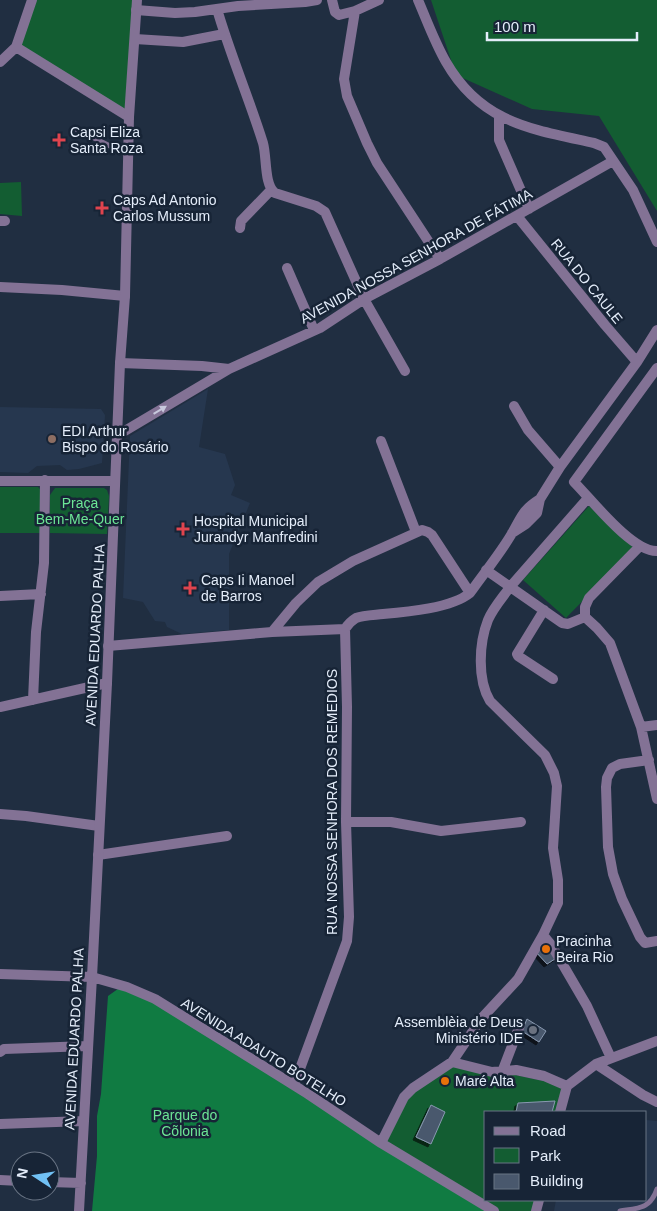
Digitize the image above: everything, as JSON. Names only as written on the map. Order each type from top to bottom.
[{"type":"street","points":[[0,62],[16,47],[32,0]]},
{"type":"street","points":[[136,5],[175,13],[277,2],[317,0]]},
{"type":"street","points":[[332,0],[337,14],[355,11],[379,0]]},
{"type":"street","points":[[418,0],[450,69],[471,96],[481,105],[520,125],[604,147],[633,190],[657,242]]},
{"type":"street","name":"AVENIDA EDUARDO PALHA","points":[[79,1211],[107,683],[124,296],[129,117],[136,5]]},
{"type":"street","points":[[217,9],[224,34],[264,145],[268,181],[271,190],[316,206],[325,212],[364,299],[405,371]]},
{"type":"street","points":[[355,11],[344,79],[347,96],[377,163],[440,259]]},
{"type":"street","points":[[135,38],[183,42],[224,34]]},
{"type":"street","points":[[16,47],[129,117]]},
{"type":"street","points":[[499,115],[499,140],[529,209]]},
{"type":"street","name":"AVENIDA NOSSA SENHORA DE FÁTIMA","points":[[118,435],[229,369],[314,330],[364,299],[440,259],[613,161]]},
{"type":"street","points":[[240,228],[241,221],[271,190]]},
{"type":"street","name":"RUA DO CAULE","points":[[517,216],[604,326],[637,362]]},
{"type":"street","points":[[287,268],[314,330]]},
{"type":"street","points":[[0,287],[124,296]]},
{"type":"street","points":[[108,646],[272,632],[345,629],[348,623],[358,617],[435,607],[459,600],[470,593],[512,533],[526,524],[537,513],[540,499],[560,467],[637,362],[657,330]]},
{"type":"street","points":[[120,363],[202,366],[229,369]]},
{"type":"street","points":[[657,368],[574,482],[630,539],[648,550],[657,551]]},
{"type":"street","points":[[514,406],[528,430],[560,467]]},
{"type":"street","points":[[381,441],[416,532]]},
{"type":"street","points":[[33,700],[36,632],[44,563],[45,480]]},
{"type":"street","points":[[0,481],[115,481]]},
{"type":"street","points":[[381,1143],[404,1097],[413,1088],[452,1062],[490,1008],[518,979],[556,910],[559,894],[553,848],[557,786],[554,773],[545,755],[490,701],[483,682],[481,662],[489,618],[510,587],[588,498]]},
{"type":"street","points":[[272,632],[296,603],[318,582],[353,561],[416,532],[426,530],[432,535],[470,593]]},
{"type":"street","points":[[640,546],[589,598],[585,607],[585,617],[610,643],[641,727],[657,799]]},
{"type":"street","points":[[486,570],[565,624],[585,617]]},
{"type":"street","points":[[0,596],[41,594]]},
{"type":"street","points":[[544,610],[517,654],[553,678]]},
{"type":"street","name":"RUA NOSSA SENHORA DOS REMEDIOS","points":[[294,1085],[347,941],[349,917],[346,822],[347,707],[345,629]]},
{"type":"street","points":[[0,707],[107,683]]},
{"type":"street","points":[[641,727],[657,725]]},
{"type":"street","points":[[649,760],[620,764],[609,772],[606,787],[608,837],[613,874],[622,899],[640,937],[645,943],[657,941]]},
{"type":"street","points":[[0,814],[99,826]]},
{"type":"street","points":[[346,822],[391,822],[441,831],[521,822]]},
{"type":"street","points":[[98,855],[227,836]]},
{"type":"street","points":[[543,935],[552,946],[586,1006],[611,1058]]},
{"type":"street","name":"AVENIDA ADAUTO BOTELHO","points":[[0,974],[92,977],[127,987],[155,999],[294,1085],[381,1143],[494,1211]]},
{"type":"street","points":[[502,1072],[520,1025]]},
{"type":"street","points":[[560,1111],[567,1086],[596,1064],[657,1041]]},
{"type":"street","points":[[0,1052],[4,1049],[88,1046]]},
{"type":"street","points":[[452,1062],[492,1072],[516,1070],[544,1076],[567,1086]]},
{"type":"street","points":[[596,1064],[657,1102]]},
{"type":"street","points":[[0,1124],[84,1121]]},
{"type":"street","points":[[60,1182],[81,1183]]},
{"type":"lane","points":[[76,129],[128,155]]},
{"type":"lane","points":[[620,1211],[643,1207],[651,1200],[657,1189]]},
{"type":"shaded area","name":"Hospital Municipal Jurandyr Manfredini","points":[[208,389],[199,447],[225,454],[235,485],[231,495],[250,503],[229,554],[229,630],[182,634],[167,627],[165,622],[155,621],[143,602],[123,598],[130,436]]},
{"type":"shaded area","name":"EDI Arthur Bispo do Rosário","points":[[0,407],[101,409],[105,415],[102,463],[79,469],[67,470],[60,465],[37,466],[28,473],[0,472]]},
{"type":"shaded area","points":[[647,1120],[657,1121],[657,1211],[554,1211],[556,1201],[647,1201]]},
{"type":"green space","points":[[30,0],[133,0],[126,111],[16,47]]},
{"type":"green space","points":[[431,0],[657,0],[657,211],[599,116],[532,109],[456,75]]},
{"type":"green space","points":[[21,182],[22,216],[0,214],[0,183]]},
{"type":"green space","points":[[0,487],[38,487],[41,490],[42,533],[0,533]]},
{"type":"green space","name":"Praça Bem-Me-Quer","points":[[55,488],[104,488],[107,490],[109,496],[107,534],[50,533],[50,495]]},
{"type":"green space","points":[[589,506],[634,548],[566,618],[523,580]]},
{"type":"green space","name":"Parque do Cõlonia","points":[[122,986],[156,1003],[493,1211],[92,1211],[97,1156],[97,1116],[101,1094],[108,996]]},
{"type":"green space","points":[[452,1063],[567,1086],[558,1111],[484,1111],[484,1201],[537,1201],[535,1211],[497,1211],[382,1142],[405,1099]]},
{"type":"building","name":"Pracinha Beira Rio","points":[[545,937],[558,957],[547,964],[536,952]]},
{"type":"building","name":"Assemblèia de Deus Ministério IDE","points":[[527,1019],[546,1031],[539,1042],[522,1031]]},
{"type":"building","points":[[555,1101],[552,1111],[516,1111],[518,1103]]},
{"type":"building","points":[[431,1105],[445,1112],[431,1144],[416,1137]]},
{"type":"place","name":"Capsi Eliza Santa Roza","points":[[59,140]]},
{"type":"place","name":"Caps Ad Antonio Carlos Mussum","points":[[102,208]]},
{"type":"place","name":"EDI Arthur Bispo do Rosário","points":[[52,439]]},
{"type":"place","name":"Hospital Municipal Jurandyr Manfredini","points":[[183,529]]},
{"type":"place","name":"Caps Ii Manoel de Barros","points":[[190,588]]},
{"type":"place","name":"Pracinha Beira Rio","points":[[546,949]]},
{"type":"place","name":"Assemblèia de Deus Ministério IDE","points":[[533,1030]]},
{"type":"place","name":"Maré Alta","points":[[445,1081]]}]
